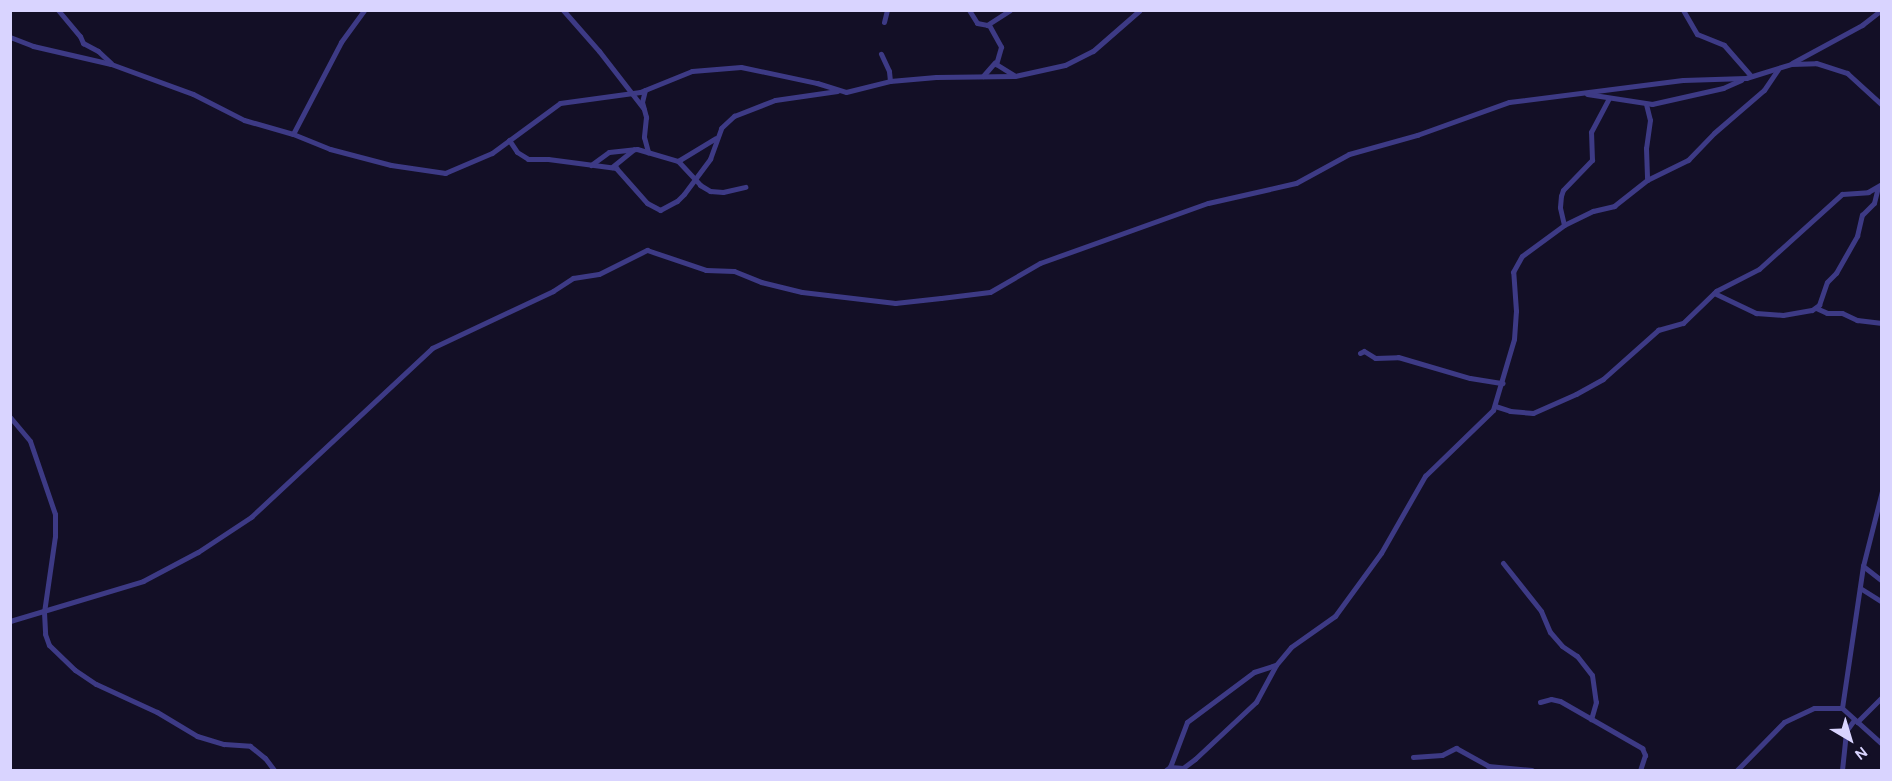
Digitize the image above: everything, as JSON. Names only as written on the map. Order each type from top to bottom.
[{"type":"street","points":[[58,10],[80,36],[83,43],[98,51],[111,64]]},
{"type":"street","points":[[293,134],[341,42],[364,10]]},
{"type":"street","points":[[563,10],[599,51],[644,109]]},
{"type":"street","points":[[884,22],[887,10]]},
{"type":"street","points":[[969,10],[977,23],[989,25],[1011,10]]},
{"type":"street","points":[[10,37],[33,46],[111,64],[193,94],[244,120],[293,134],[366,160],[445,173],[488,156],[560,104],[645,90],[693,71],[741,67],[817,82],[846,92],[890,81],[1015,76],[1065,65],[1093,51],[1140,10]]},
{"type":"street","points":[[1683,10],[1696,34],[1725,45],[1748,77]]},
{"type":"street","points":[[1582,92],[1646,104],[1723,87],[1791,64],[1862,24],[1881,10]]},
{"type":"street","points":[[983,76],[995,62],[1001,47],[989,25]]},
{"type":"street","points":[[881,54],[890,73],[890,81]]},
{"type":"street","points":[[995,62],[1004,71],[1015,76]]},
{"type":"street","points":[[1791,64],[1816,63],[1847,73],[1881,105]]},
{"type":"street","points":[[1276,665],[1254,672],[1187,722],[1168,769],[1187,765],[1249,709],[1262,693],[1276,665],[1296,642],[1335,616],[1381,553],[1425,476],[1495,406],[1503,383],[1516,324],[1514,267],[1529,249],[1564,225],[1593,211],[1614,206],[1647,180],[1688,160],[1714,133],[1764,90],[1778,69]]},
{"type":"street","points":[[10,621],[149,579],[198,552],[250,517],[432,348],[553,291],[573,278],[599,274],[643,251],[652,250],[706,270],[734,271],[761,282],[802,292],[895,303],[990,292],[1040,263],[1208,203],[1296,183],[1349,154],[1417,135],[1509,102],[1683,80],[1748,77]]},
{"type":"street","points":[[645,90],[644,137],[648,152]]},
{"type":"street","points":[[509,140],[517,152],[528,159],[612,167],[621,172],[647,203],[660,210],[677,201],[695,180],[710,159],[721,128],[734,116],[765,103],[838,91]]},
{"type":"street","points":[[1564,225],[1560,207],[1563,190],[1592,160],[1591,132],[1609,98]]},
{"type":"street","points":[[1646,104],[1650,120],[1646,148],[1647,180]]},
{"type":"street","points":[[678,161],[718,137]]},
{"type":"street","points":[[591,165],[609,152],[634,149],[678,161],[705,188],[717,192],[745,187]]},
{"type":"street","points":[[612,167],[634,149]]},
{"type":"street","points":[[1495,406],[1510,411],[1533,413],[1576,394],[1612,371],[1658,330],[1683,323],[1714,293],[1759,269],[1842,194],[1868,192],[1880,186]]},
{"type":"street","points":[[1714,293],[1756,313],[1783,315],[1811,311],[1816,308],[1825,292],[1827,282],[1836,273],[1857,236],[1862,215],[1874,203],[1880,186]]},
{"type":"street","points":[[1816,308],[1827,313],[1842,313],[1857,320],[1881,323]]},
{"type":"street","points":[[1360,353],[1364,351],[1375,358],[1398,357],[1437,366],[1470,378],[1503,383]]},
{"type":"street","points":[[10,417],[30,441],[55,514],[55,536],[44,612],[48,644],[84,676],[157,712],[197,736],[224,744],[250,746],[265,758],[274,771]]},
{"type":"street","points":[[1842,708],[1863,566],[1881,491]]},
{"type":"street","points":[[1503,563],[1541,611],[1550,632],[1577,656],[1592,675],[1596,702],[1592,719]]},
{"type":"street","points":[[1863,566],[1881,581]]},
{"type":"street","points":[[1860,588],[1881,602]]},
{"type":"street","points":[[1842,771],[1846,731],[1881,697]]},
{"type":"street","points":[[1540,702],[1556,700],[1644,749],[1646,755],[1640,771]]},
{"type":"street","points":[[1737,771],[1790,717],[1814,708],[1842,708],[1881,744]]},
{"type":"street","points":[[1413,756],[1442,755],[1456,748],[1488,766],[1532,771]]}]
